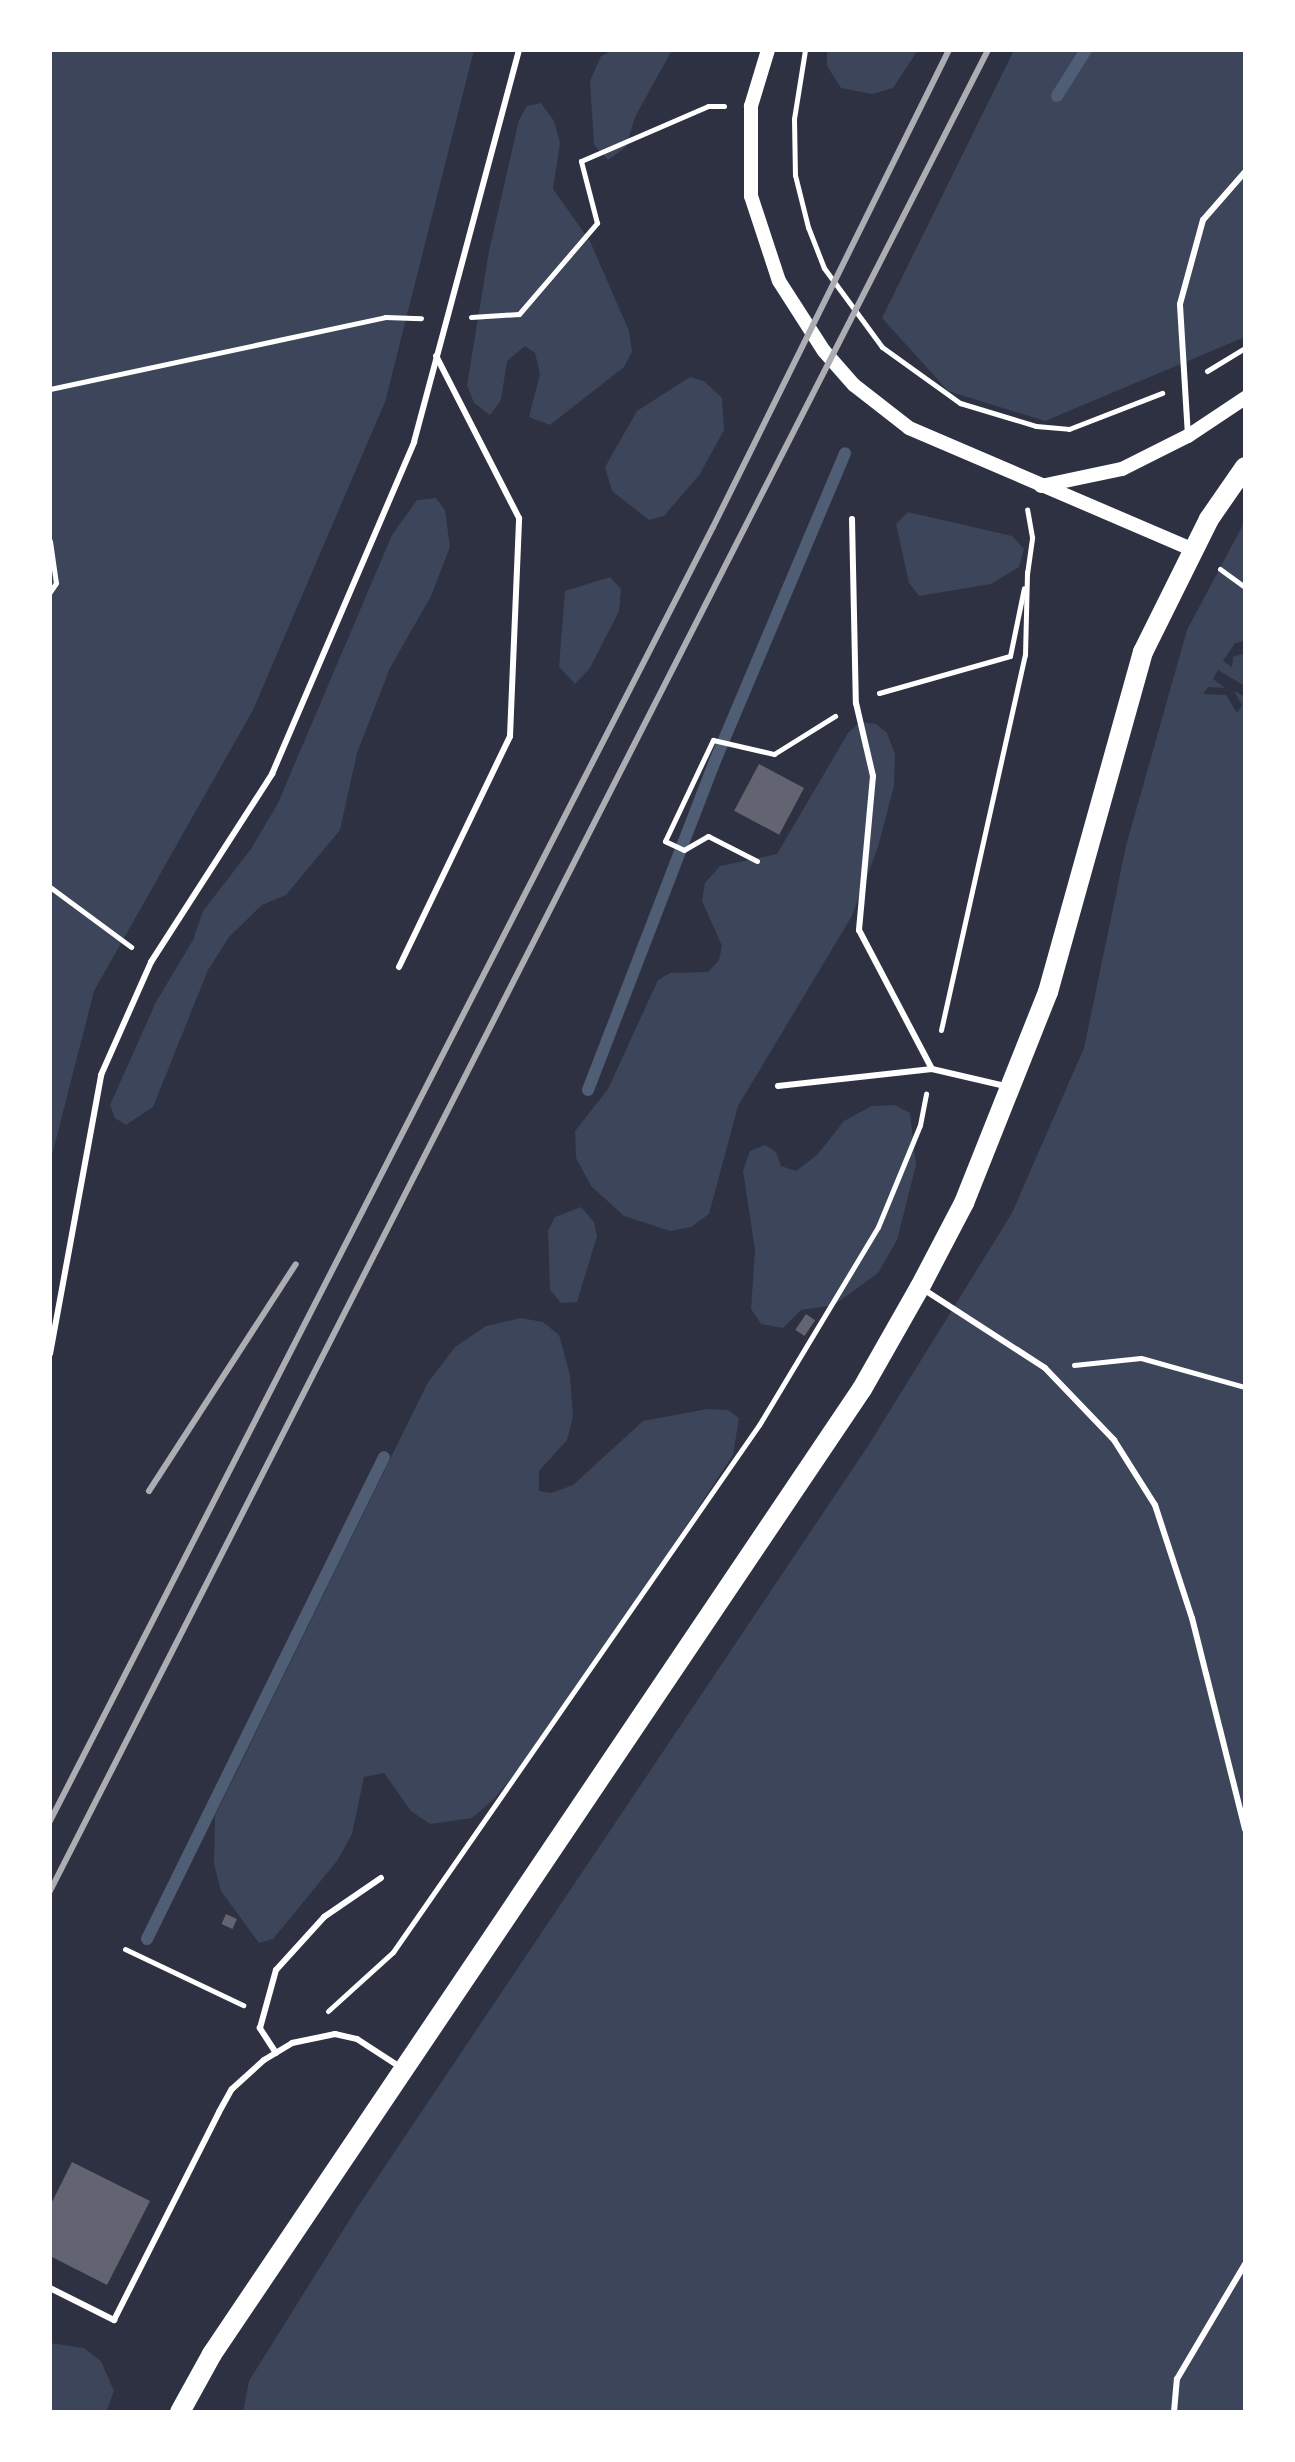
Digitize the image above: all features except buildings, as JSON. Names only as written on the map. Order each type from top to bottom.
[{"type":"main road","points":[[180,2412],[212,2354],[406,2071],[862,1389],[920,1287],[964,1203],[1013,1088],[1048,992],[1143,652],[1193,550],[1245,467]]},
{"type":"street","points":[[768,50],[751,106],[747,155],[761,236],[779,281],[824,351],[854,385],[909,428],[1037,486],[1193,550]]},
{"type":"street","points":[[1037,486],[1122,469],[1188,436],[1245,398]]},
{"type":"lane","points":[[50,1354],[101,1075],[151,962],[272,774],[414,442],[519,50]]},
{"type":"lane","points":[[1188,436],[1180,304],[1203,220],[1245,172]]},
{"type":"lane","points":[[399,967],[510,736],[519,518],[436,356]]},
{"type":"lane","points":[[852,519],[856,703],[873,776],[859,930],[932,1069]]},
{"type":"lane","points":[[778,1086],[932,1069],[1013,1088]]},
{"type":"lane","points":[[920,1287],[1045,1368],[1114,1440],[1155,1505],[1192,1618],[1245,1829]]},
{"type":"lane","points":[[276,2053],[260,2028],[276,1970],[324,1917],[381,1878]]},
{"type":"lane","points":[[50,2288],[114,2320],[232,2089],[276,2053],[313,2036],[357,2039],[406,2071]]},
{"type":"lane","points":[[1174,2412],[1177,2379],[1245,2264]]},
{"type":"path","points":[[805,50],[794,119],[795,175],[824,268],[882,347],[960,403],[1036,426],[1069,429],[1185,382],[1245,348]]},
{"type":"path","points":[[50,389],[385,317],[446,319],[519,314],[597,223],[581,161],[708,106]]},
{"type":"path","points":[[757,861],[708,836],[681,849],[665,841],[713,740],[728,746],[774,754],[856,703],[1010,656],[1032,537],[1027,509],[1037,486]]},
{"type":"path","points":[[50,541],[56,583],[50,592]]},
{"type":"path","points":[[313,2036],[336,1999],[393,1952],[759,1425],[878,1227],[920,1125],[1025,655],[1027,572]]},
{"type":"path","points":[[50,887],[151,962]]},
{"type":"path","points":[[1045,1368],[1141,1358],[1245,1387]]},
{"type":"path","points":[[128,1950],[219,1994]]},
{"type":"shaded area","points":[[50,50],[474,50],[385,402],[253,710],[94,991],[50,1163]]},
{"type":"shaded area","points":[[613,50],[672,50],[635,117],[626,147],[608,160],[594,145],[590,81],[601,56]]},
{"type":"shaded area","points":[[827,50],[918,50],[893,88],[872,94],[841,88],[827,66]]},
{"type":"shaded area","points":[[1014,50],[1245,50],[1245,337],[1045,421],[948,391],[882,318]]},
{"type":"shaded area","points":[[541,103],[554,121],[560,143],[553,189],[590,241],[629,331],[632,352],[624,367],[550,425],[529,417],[540,374],[535,353],[525,346],[507,361],[501,400],[490,415],[474,403],[467,385],[489,251],[519,120],[527,106]]},
{"type":"shaded area","points":[[690,377],[704,381],[722,398],[724,430],[700,474],[664,516],[649,520],[612,491],[605,467],[637,411]]},
{"type":"shaded area","points":[[436,498],[445,510],[450,547],[431,596],[390,668],[357,753],[340,830],[286,895],[262,905],[229,937],[208,970],[153,1107],[126,1125],[115,1118],[110,1105],[156,1002],[193,940],[203,911],[251,849],[278,803],[392,535],[417,500]]},
{"type":"shaded area","points":[[908,512],[1012,536],[1024,549],[1019,567],[991,584],[919,596],[909,583],[896,524]]},
{"type":"shaded area","points":[[1245,521],[1245,641],[1235,643],[1223,661],[1232,667],[1233,657],[1245,653],[1245,686],[1218,670],[1213,679],[1225,688],[1208,687],[1203,694],[1226,695],[1237,713],[1242,705],[1234,691],[1245,697],[1245,2412],[243,2412],[249,2381],[357,2208],[868,1446],[1012,1213],[1084,1048],[1126,846],[1187,630]]},
{"type":"shaded area","points":[[610,577],[621,589],[619,611],[590,668],[575,684],[559,667],[565,591]]},
{"type":"shaded area","points":[[860,722],[876,724],[887,733],[895,754],[894,786],[878,847],[852,916],[738,1106],[709,1214],[691,1227],[670,1231],[624,1216],[591,1186],[576,1158],[575,1131],[608,1089],[658,980],[670,973],[708,972],[719,960],[722,946],[702,901],[705,883],[720,866],[777,854],[848,733]]},
{"type":"shaded area","points":[[895,1105],[910,1113],[916,1165],[897,1240],[878,1273],[834,1305],[801,1310],[783,1328],[761,1324],[751,1309],[755,1250],[743,1171],[750,1151],[765,1145],[776,1152],[781,1166],[796,1171],[817,1155],[844,1121],[872,1106]]},
{"type":"shaded area","points":[[581,1207],[594,1222],[597,1236],[577,1302],[561,1303],[550,1290],[548,1231],[555,1217]]},
{"type":"shaded area","points":[[521,1318],[543,1322],[559,1335],[570,1375],[573,1417],[567,1440],[539,1471],[539,1491],[551,1493],[573,1485],[643,1421],[707,1409],[728,1410],[739,1418],[733,1455],[554,1726],[494,1799],[472,1818],[430,1824],[411,1811],[384,1773],[364,1777],[352,1834],[337,1861],[273,1939],[259,1943],[221,1891],[214,1864],[215,1816],[427,1384],[455,1347],[486,1326]]},
{"type":"shaded area","points":[[50,2343],[84,2348],[101,2361],[114,2391],[106,2412],[50,2412]]},
{"type":"waterway","points":[[1057,96],[1086,50]]},
{"type":"waterway","points":[[588,1090],[715,761],[845,453]]},
{"type":"waterway","points":[[147,1939],[384,1457]]},
{"type":"railway","points":[[50,1821],[713,527],[949,50]]},
{"type":"railway","points":[[50,1891],[988,50]]},
{"type":"railway","points":[[149,1491],[296,1264]]}]
